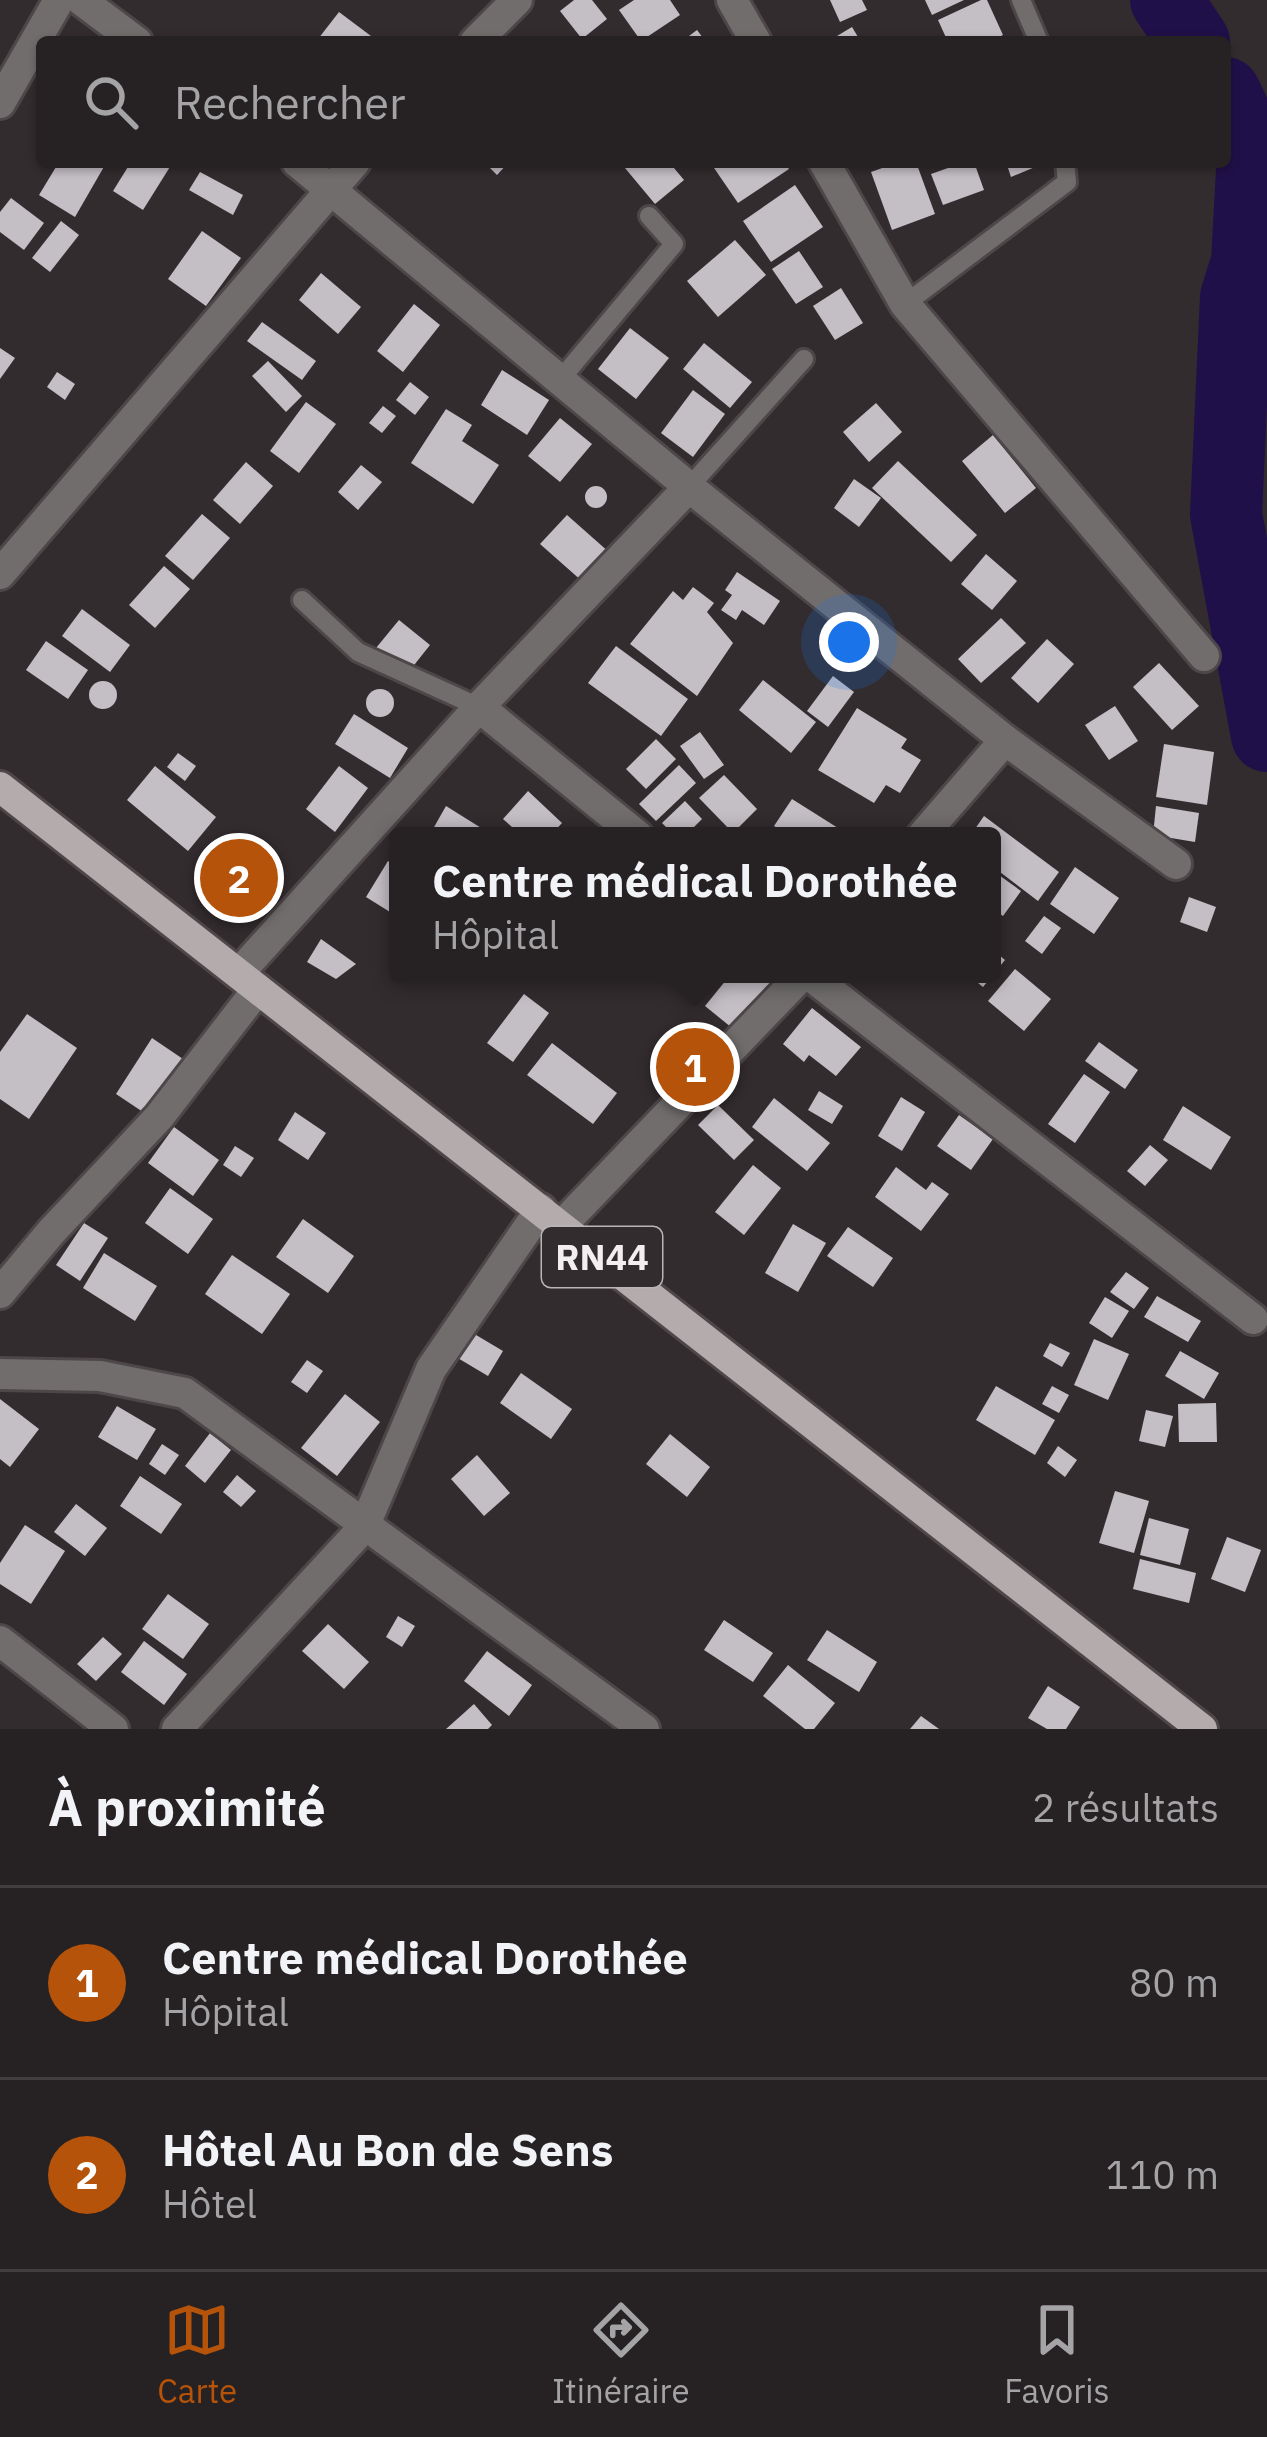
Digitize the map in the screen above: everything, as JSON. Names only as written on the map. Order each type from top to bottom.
[{"type":"main road","name":"RN44","points":[[0,787],[1191,1726]]},
{"type":"street","points":[[38,36],[59,0]]},
{"type":"street","points":[[81,0],[129,36]]},
{"type":"street","points":[[481,36],[517,0]]},
{"type":"street","points":[[732,0],[753,36]]},
{"type":"street","points":[[0,103],[36,40]]},
{"type":"street","points":[[305,168],[689,487],[1005,740],[1176,864]]},
{"type":"street","points":[[0,574],[349,168]]},
{"type":"street","points":[[827,168],[905,304],[1204,656]]},
{"type":"street","points":[[0,1293],[159,1117],[249,981],[479,707],[689,487]]},
{"type":"street","points":[[479,707],[627,827]]},
{"type":"street","points":[[930,827],[1005,740]]},
{"type":"street","points":[[177,1729],[364,1527],[431,1369],[551,1217],[797,983]]},
{"type":"street","points":[[818,983],[1253,1318]]},
{"type":"street","points":[[0,1374],[100,1376],[184,1393],[644,1729]]},
{"type":"street","points":[[0,1641],[113,1729]]},
{"type":"lane","points":[[1021,0],[1036,36]]},
{"type":"lane","points":[[905,304],[1066,182],[1065,168]]},
{"type":"lane","points":[[560,380],[674,244],[649,217]]},
{"type":"lane","points":[[689,487],[804,359]]},
{"type":"lane","points":[[302,600],[358,652],[479,707]]},
{"type":"building","points":[[574,0],[592,0],[607,19],[580,36],[560,11]]},
{"type":"building","points":[[634,0],[670,0],[680,15],[648,36],[637,36],[619,10]]},
{"type":"building","points":[[830,0],[862,0],[867,10],[840,22]]},
{"type":"building","points":[[925,0],[964,0],[932,15]]},
{"type":"building","points":[[987,0],[1003,35],[945,36],[938,20]]},
{"type":"building","points":[[339,12],[371,36],[320,36]]},
{"type":"building","points":[[852,27],[857,36],[837,36]]},
{"type":"building","points":[[55,168],[103,168],[75,217],[39,195]]},
{"type":"building","points":[[127,168],[169,168],[143,210],[113,191]]},
{"type":"building","points":[[625,168],[674,168],[684,180],[655,204]]},
{"type":"building","points":[[714,168],[789,169],[738,203]]},
{"type":"building","points":[[918,168],[935,214],[892,230],[871,172]]},
{"type":"building","points":[[948,168],[976,168],[984,190],[943,205],[931,174]]},
{"type":"building","points":[[1008,168],[1033,168],[1011,177]]},
{"type":"building","points":[[200,172],[243,195],[233,215],[189,190]]},
{"type":"building","points":[[795,185],[823,227],[771,262],[743,221]]},
{"type":"building","points":[[11,198],[44,223],[24,250],[0,232],[0,212]]},
{"type":"building","points":[[61,221],[79,235],[50,272],[32,258]]},
{"type":"building","points":[[202,231],[241,258],[206,306],[168,279]]},
{"type":"building","points":[[735,240],[766,275],[718,317],[687,281]]},
{"type":"building","points":[[799,251],[823,287],[796,304],[772,269]]},
{"type":"building","points":[[321,273],[361,307],[338,334],[299,300]]},
{"type":"building","points":[[841,288],[863,323],[835,340],[813,306]]},
{"type":"building","points":[[414,304],[440,325],[403,372],[377,351]]},
{"type":"building","points":[[262,322],[316,361],[302,380],[247,341]]},
{"type":"building","points":[[630,328],[669,358],[636,399],[598,369]]},
{"type":"building","points":[[704,343],[752,382],[730,408],[683,369]]},
{"type":"building","points":[[0,348],[15,358],[0,379]]},
{"type":"building","points":[[268,361],[302,396],[286,412],[252,376]]},
{"type":"building","points":[[502,370],[549,400],[527,435],[481,405]]},
{"type":"building","points":[[57,372],[75,384],[65,400],[47,387]]},
{"type":"building","points":[[410,382],[429,397],[415,415],[396,400]]},
{"type":"building","points":[[693,390],[725,414],[693,457],[661,433]]},
{"type":"building","points":[[306,402],[336,424],[299,473],[270,451]]},
{"type":"building","points":[[876,403],[902,432],[869,462],[843,432]]},
{"type":"building","points":[[383,406],[396,416],[382,433],[369,423]]},
{"type":"building","points":[[446,409],[472,425],[462,441],[499,465],[473,504],[411,463]]},
{"type":"building","points":[[560,418],[592,444],[560,482],[528,456]]},
{"type":"building","points":[[993,435],[1036,488],[1005,513],[962,461]]},
{"type":"building","points":[[898,461],[977,535],[951,562],[872,488]]},
{"type":"building","points":[[246,462],[273,486],[240,524],[213,500]]},
{"type":"building","points":[[361,465],[382,482],[358,510],[338,492]]},
{"type":"building","points":[[854,479],[881,498],[859,527],[834,508]]},
{"type":"building","points":[[596,486],[607,497],[596,508],[585,497]]},
{"type":"building","points":[[202,514],[230,538],[193,580],[165,556]]},
{"type":"building","points":[[567,515],[610,553],[583,582],[540,544]]},
{"type":"building","points":[[986,554],[1017,581],[992,610],[961,584]]},
{"type":"building","points":[[164,566],[190,589],[155,628],[129,605]]},
{"type":"building","points":[[737,572],[780,601],[764,625],[742,610],[736,620],[721,610],[732,595],[725,590]]},
{"type":"building","points":[[693,587],[714,603],[707,612],[733,643],[697,696],[630,644],[673,591],[683,600]]},
{"type":"building","points":[[82,609],[130,645],[110,672],[62,636]]},
{"type":"building","points":[[1001,618],[1026,643],[981,683],[958,659]]},
{"type":"building","points":[[399,620],[430,645],[407,674],[376,648]]},
{"type":"building","points":[[1047,639],[1074,664],[1038,703],[1011,678]]},
{"type":"building","points":[[46,641],[88,670],[68,699],[26,670]]},
{"type":"building","points":[[616,646],[688,699],[661,736],[588,683]]},
{"type":"building","points":[[1159,663],[1199,706],[1172,730],[1133,687]]},
{"type":"building","points":[[833,676],[854,692],[828,727],[807,711]]},
{"type":"building","points":[[763,680],[816,722],[791,753],[739,710]]},
{"type":"building","points":[[103,681],[113,685],[117,695],[113,705],[103,709],[93,705],[89,695],[93,685]]},
{"type":"building","points":[[380,689],[390,693],[394,703],[390,713],[380,717],[370,713],[366,703],[370,693]]},
{"type":"building","points":[[1115,706],[1138,741],[1109,760],[1085,725]]},
{"type":"building","points":[[857,708],[907,739],[901,748],[921,760],[900,793],[886,785],[874,803],[818,770]]},
{"type":"building","points":[[354,714],[408,748],[390,778],[335,744]]},
{"type":"building","points":[[700,732],[724,765],[704,779],[680,746]]},
{"type":"building","points":[[656,739],[676,759],[646,789],[626,769]]},
{"type":"building","points":[[1164,744],[1214,752],[1207,805],[1156,797]]},
{"type":"building","points":[[178,753],[196,766],[185,781],[167,767]]},
{"type":"building","points":[[679,765],[696,783],[656,821],[639,804]]},
{"type":"building","points":[[155,766],[216,817],[188,851],[127,800]]},
{"type":"building","points":[[339,766],[368,788],[335,832],[306,809]]},
{"type":"building","points":[[724,775],[757,809],[739,827],[727,827],[699,798]]},
{"type":"building","points":[[528,791],[562,823],[558,827],[512,827],[503,819]]},
{"type":"building","points":[[792,799],[836,827],[776,827]]},
{"type":"building","points":[[685,801],[702,819],[694,827],[662,823]]},
{"type":"building","points":[[446,806],[480,827],[434,827]]},
{"type":"building","points":[[1156,806],[1199,813],[1195,842],[1153,835]]},
{"type":"building","points":[[984,816],[999,827],[976,827]]},
{"type":"building","points":[[1001,829],[1059,872],[1038,901],[1001,873]]},
{"type":"building","points":[[237,854],[266,876],[246,904],[216,882]]},
{"type":"building","points":[[388,861],[389,862],[389,911],[366,897]]},
{"type":"building","points":[[1075,867],[1119,898],[1094,934],[1050,904]]},
{"type":"building","points":[[1001,877],[1021,891],[1001,915]]},
{"type":"building","points":[[1189,897],[1216,907],[1207,932],[1180,922]]},
{"type":"building","points":[[1044,916],[1061,928],[1042,954],[1025,941]]},
{"type":"building","points":[[321,939],[356,964],[336,979],[307,962]]},
{"type":"building","points":[[1015,969],[1051,999],[1024,1031],[988,1001]]},
{"type":"building","points":[[724,983],[774,983],[781,989],[742,1036],[705,1006]]},
{"type":"building","points":[[524,994],[549,1013],[513,1062],[487,1043]]},
{"type":"building","points":[[812,1008],[861,1047],[836,1076],[809,1055],[804,1062],[783,1044]]},
{"type":"building","points":[[27,1014],[77,1048],[29,1119],[0,1099],[0,1052]]},
{"type":"building","points":[[152,1038],[183,1059],[146,1114],[116,1094]]},
{"type":"building","points":[[1099,1042],[1138,1070],[1125,1089],[1085,1061]]},
{"type":"building","points":[[552,1043],[617,1093],[593,1124],[527,1075]]},
{"type":"building","points":[[1084,1074],[1110,1092],[1075,1143],[1048,1124]]},
{"type":"building","points":[[819,1091],[843,1106],[832,1124],[808,1110]]},
{"type":"building","points":[[901,1097],[925,1112],[902,1151],[878,1136]]},
{"type":"building","points":[[774,1098],[830,1143],[807,1171],[752,1127]]},
{"type":"building","points":[[718,1105],[754,1140],[734,1160],[698,1125]]},
{"type":"building","points":[[1183,1106],[1231,1137],[1211,1170],[1163,1140]]},
{"type":"building","points":[[295,1112],[326,1133],[308,1160],[278,1140]]},
{"type":"building","points":[[959,1115],[993,1139],[971,1170],[937,1146]]},
{"type":"building","points":[[174,1127],[219,1160],[193,1196],[148,1163]]},
{"type":"building","points":[[1150,1145],[1168,1160],[1145,1186],[1127,1171]]},
{"type":"building","points":[[235,1146],[254,1158],[241,1177],[223,1165]]},
{"type":"building","points":[[753,1165],[781,1188],[744,1235],[715,1212]]},
{"type":"building","points":[[896,1167],[926,1190],[932,1182],[949,1194],[921,1231],[875,1197]]},
{"type":"building","points":[[170,1188],[213,1219],[188,1254],[145,1223]]},
{"type":"building","points":[[303,1219],[354,1256],[328,1293],[276,1257]]},
{"type":"building","points":[[84,1223],[108,1238],[80,1281],[56,1265]]},
{"type":"building","points":[[793,1224],[826,1243],[798,1292],[765,1273]]},
{"type":"building","points":[[848,1227],[893,1258],[873,1287],[827,1256]]},
{"type":"building","points":[[104,1253],[157,1286],[135,1321],[83,1288]]},
{"type":"building","points":[[232,1255],[290,1294],[262,1334],[205,1294]]},
{"type":"building","points":[[1126,1272],[1149,1288],[1134,1309],[1110,1292]]},
{"type":"building","points":[[1157,1296],[1201,1321],[1188,1342],[1144,1317]]},
{"type":"building","points":[[1105,1297],[1129,1311],[1112,1338],[1089,1323]]},
{"type":"building","points":[[471,1332],[503,1351],[488,1376],[456,1357]]},
{"type":"building","points":[[1094,1339],[1129,1354],[1108,1400],[1074,1385]]},
{"type":"building","points":[[1050,1343],[1070,1353],[1062,1367],[1043,1356]]},
{"type":"building","points":[[1180,1351],[1219,1373],[1204,1399],[1165,1376]]},
{"type":"building","points":[[307,1360],[323,1371],[307,1393],[291,1382]]},
{"type":"building","points":[[521,1373],[572,1409],[551,1439],[500,1403]]},
{"type":"building","points":[[996,1386],[1055,1420],[1035,1455],[976,1420]]},
{"type":"building","points":[[1052,1386],[1069,1395],[1059,1413],[1042,1404]]},
{"type":"building","points":[[345,1394],[380,1422],[337,1476],[301,1448]]},
{"type":"building","points":[[0,1399],[39,1429],[10,1467],[0,1459]]},
{"type":"building","points":[[1216,1403],[1217,1442],[1179,1442],[1178,1404]]},
{"type":"building","points":[[117,1406],[156,1429],[137,1460],[98,1437]]},
{"type":"building","points":[[1146,1410],[1173,1416],[1165,1447],[1139,1441]]},
{"type":"building","points":[[210,1433],[231,1450],[205,1483],[185,1466]]},
{"type":"building","points":[[670,1434],[710,1467],[687,1497],[646,1464]]},
{"type":"building","points":[[162,1444],[179,1455],[165,1475],[149,1464]]},
{"type":"building","points":[[1058,1446],[1077,1460],[1065,1477],[1047,1463]]},
{"type":"building","points":[[477,1455],[510,1493],[484,1516],[451,1479]]},
{"type":"building","points":[[237,1475],[256,1491],[241,1507],[223,1492]]},
{"type":"building","points":[[140,1476],[182,1504],[161,1534],[120,1506]]},
{"type":"building","points":[[1115,1491],[1149,1501],[1134,1553],[1099,1543]]},
{"type":"building","points":[[76,1504],[107,1528],[85,1556],[54,1532]]},
{"type":"building","points":[[1149,1518],[1189,1529],[1180,1565],[1140,1555]]},
{"type":"building","points":[[25,1525],[65,1551],[31,1604],[0,1584],[0,1563]]},
{"type":"building","points":[[1227,1537],[1261,1550],[1245,1592],[1211,1579]]},
{"type":"building","points":[[1140,1559],[1196,1573],[1189,1603],[1133,1589]]},
{"type":"building","points":[[168,1594],[209,1624],[183,1659],[142,1629]]},
{"type":"building","points":[[398,1616],[415,1626],[402,1647],[386,1637]]},
{"type":"building","points":[[724,1620],[773,1653],[753,1682],[704,1650]]},
{"type":"building","points":[[328,1624],[369,1662],[344,1689],[302,1651]]},
{"type":"building","points":[[827,1630],[877,1662],[859,1692],[807,1660]]},
{"type":"building","points":[[103,1637],[122,1654],[96,1681],[77,1664]]},
{"type":"building","points":[[144,1641],[187,1674],[164,1705],[121,1672]]},
{"type":"building","points":[[487,1651],[532,1685],[509,1716],[464,1681]]},
{"type":"building","points":[[788,1665],[835,1703],[814,1729],[805,1729],[763,1696]]},
{"type":"building","points":[[1048,1686],[1080,1707],[1066,1729],[1047,1729],[1028,1718]]},
{"type":"building","points":[[474,1704],[492,1725],[488,1729],[446,1729]]},
{"type":"building","points":[[921,1716],[939,1729],[910,1729]]},
{"type":"waterway","points":[[1166,0],[1190,36]]},
{"type":"waterway","points":[[1231,106],[1253,152],[1247,262],[1236,297],[1226,514],[1267,736]]},
{"type":"place","name":"Hôtel Au Bon de Sens","points":[[239,878]]},
{"type":"place","name":"Centre médical Dorothée","points":[[695,1067]]}]
